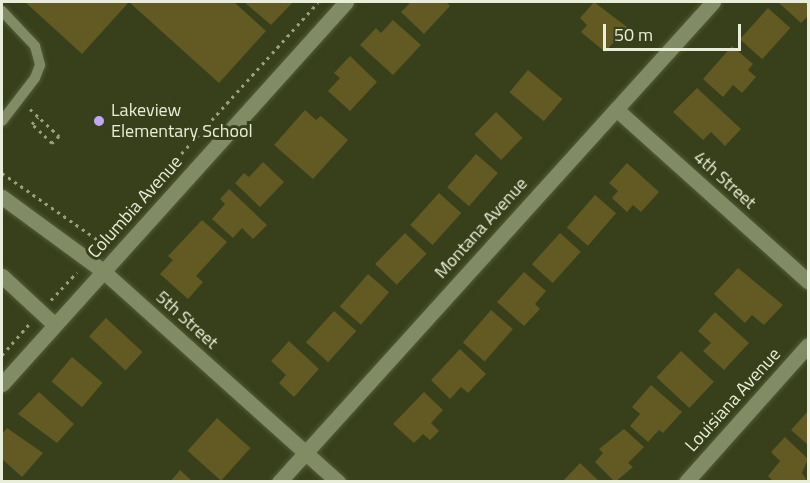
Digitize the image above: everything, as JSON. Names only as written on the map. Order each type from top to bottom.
[{"type":"street","name":"Columbia Avenue","points":[[2,384],[346,2]]},
{"type":"street","name":"Montana Avenue","points":[[279,482],[713,2]]},
{"type":"street","name":"4th Street","points":[[616,109],[808,281]]},
{"type":"street","name":"5th Street","points":[[2,197],[103,271],[338,482]]},
{"type":"street","points":[[2,276],[55,325]]},
{"type":"street","name":"Louisiana Avenue","points":[[686,482],[808,345]]},
{"type":"lane","points":[[2,11],[35,46],[40,65],[35,78],[2,121]]},
{"type":"path","points":[[2,173],[101,242],[318,2]]},
{"type":"path","points":[[30,109],[59,136],[52,143],[32,124],[38,117]]},
{"type":"building","points":[[25,2],[129,2],[82,54]]},
{"type":"building","points":[[129,2],[234,2],[266,31],[219,83]]},
{"type":"building","points":[[244,2],[293,2],[271,25]]},
{"type":"building","points":[[411,2],[446,2],[450,6],[424,34],[401,12]]},
{"type":"building","points":[[594,2],[627,27],[605,52],[581,32],[587,25],[580,18]]},
{"type":"building","points":[[778,2],[808,2],[808,16],[801,23]]},
{"type":"building","points":[[768,8],[790,28],[762,59],[740,39]]},
{"type":"building","points":[[393,20],[421,45],[393,75],[360,45],[376,28],[381,33]]},
{"type":"building","points":[[732,46],[753,64],[748,70],[756,77],[742,93],[733,85],[723,97],[703,79]]},
{"type":"building","points":[[350,56],[377,82],[350,111],[328,91],[340,78],[334,73]]},
{"type":"building","points":[[528,70],[562,99],[544,121],[509,92]]},
{"type":"building","points":[[697,88],[741,129],[725,146],[711,132],[703,140],[673,112]]},
{"type":"building","points":[[305,110],[316,120],[321,116],[348,140],[313,179],[274,145]]},
{"type":"building","points":[[496,112],[523,138],[501,160],[474,134]]},
{"type":"building","points":[[476,154],[498,173],[469,206],[447,187]]},
{"type":"building","points":[[263,162],[284,182],[260,207],[235,183],[244,173],[249,177]]},
{"type":"building","points":[[627,163],[659,192],[641,212],[633,205],[627,212],[612,198],[618,191],[609,183]]},
{"type":"building","points":[[229,189],[267,225],[253,239],[242,228],[233,238],[212,219],[225,204],[220,199]]},
{"type":"building","points":[[439,193],[461,213],[433,245],[410,225]]},
{"type":"building","points":[[595,195],[616,213],[588,246],[567,227]]},
{"type":"building","points":[[202,220],[227,242],[196,276],[203,282],[188,299],[160,274],[173,260],[168,256]]},
{"type":"building","points":[[405,233],[427,254],[397,285],[375,264]]},
{"type":"building","points":[[560,233],[581,252],[553,283],[532,264]]},
{"type":"building","points":[[738,268],[783,305],[764,325],[752,315],[745,323],[714,294]]},
{"type":"building","points":[[524,272],[546,291],[535,304],[540,309],[524,326],[497,302]]},
{"type":"building","points":[[368,274],[389,292],[361,325],[340,306]]},
{"type":"building","points":[[491,310],[513,329],[485,361],[463,342]]},
{"type":"building","points":[[334,311],[356,331],[328,362],[306,342]]},
{"type":"building","points":[[715,312],[749,343],[724,370],[703,351],[711,343],[698,331]]},
{"type":"building","points":[[106,318],[143,352],[126,370],[89,336]]},
{"type":"building","points":[[289,341],[319,369],[294,397],[279,383],[286,375],[271,361]]},
{"type":"building","points":[[460,349],[486,374],[468,393],[461,387],[450,399],[431,380]]},
{"type":"building","points":[[681,351],[714,382],[689,408],[656,377]]},
{"type":"building","points":[[72,357],[103,383],[82,407],[51,382]]},
{"type":"building","points":[[651,385],[682,412],[663,433],[659,430],[648,442],[630,426],[640,414],[632,407]]},
{"type":"building","points":[[39,392],[74,424],[57,443],[18,414]]},
{"type":"building","points":[[424,392],[443,410],[431,423],[439,431],[430,440],[423,434],[414,443],[393,424]]},
{"type":"building","points":[[808,411],[808,445],[791,430]]},
{"type":"building","points":[[217,418],[250,448],[221,481],[188,451]]},
{"type":"building","points":[[7,428],[43,453],[22,477],[2,459],[2,434]]},
{"type":"building","points":[[624,429],[644,447],[628,463],[633,467],[615,482],[595,462],[603,453],[599,449]]},
{"type":"building","points":[[785,437],[808,459],[802,473],[808,482],[774,482],[768,476],[780,461],[771,452]]},
{"type":"building","points":[[580,463],[600,482],[562,482]]},
{"type":"building","points":[[180,470],[193,482],[170,482]]},
{"type":"place","name":"Lakeview Elementary School","points":[[99,121]]}]
